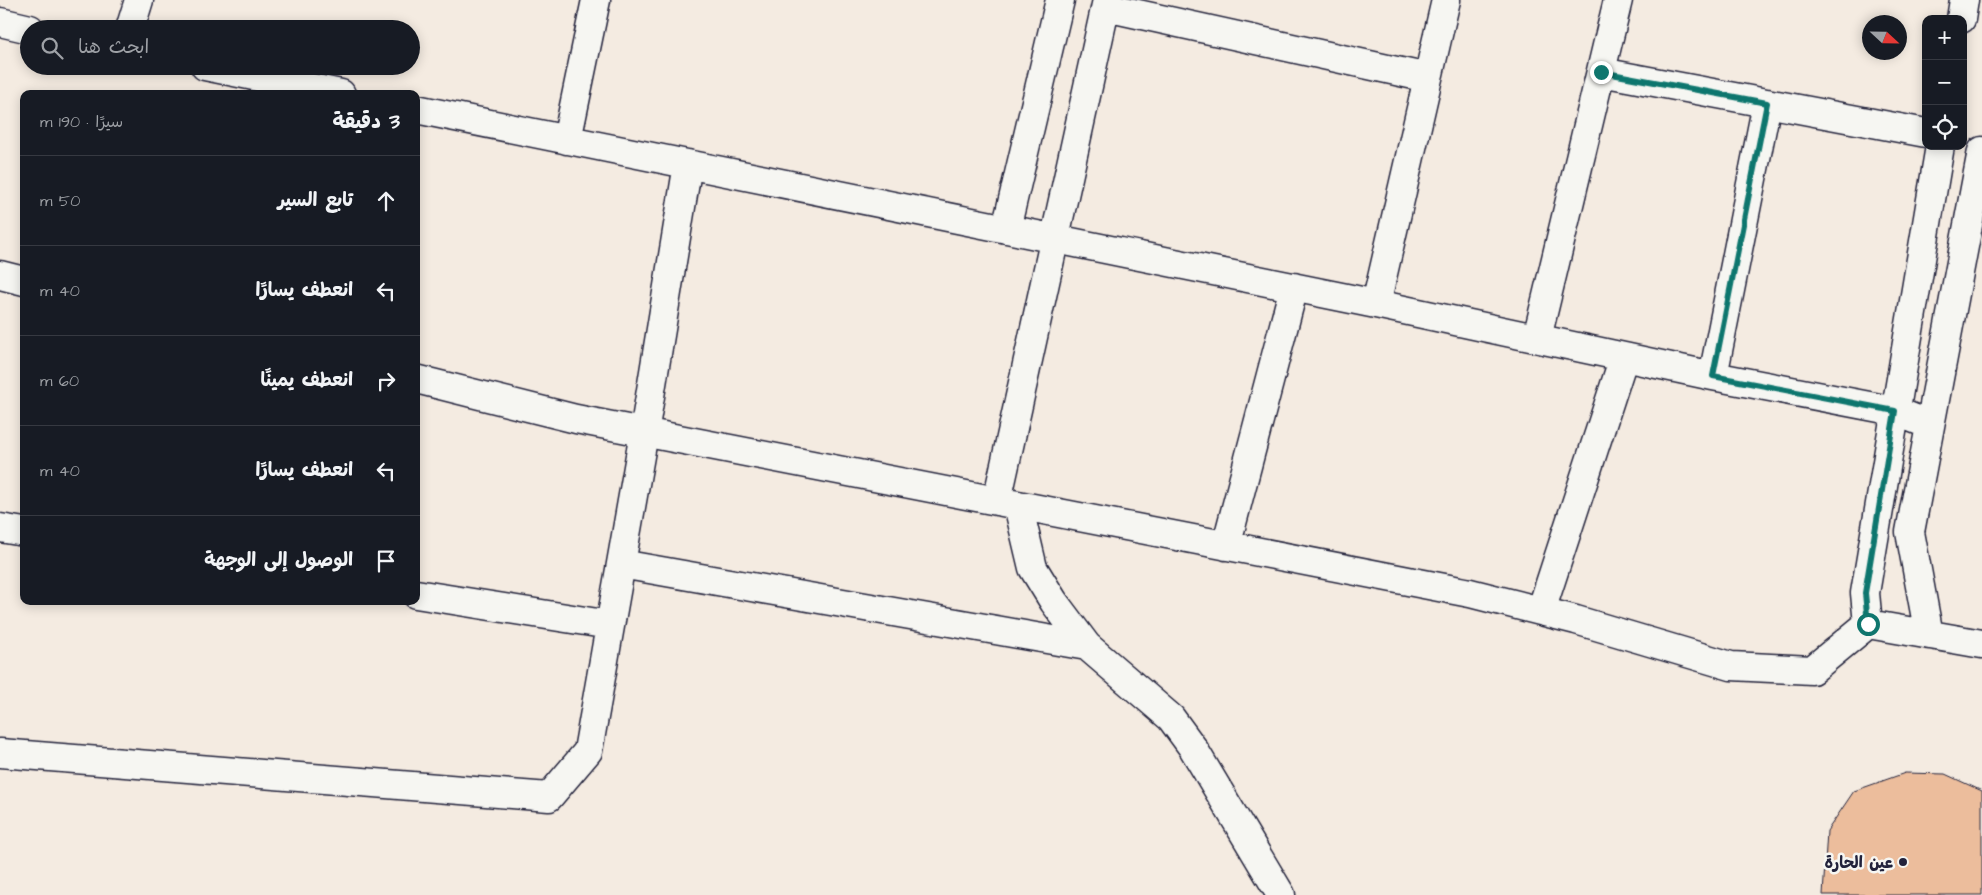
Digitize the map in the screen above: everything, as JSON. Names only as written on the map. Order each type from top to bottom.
[{"type":"street","points":[[133,20],[139,0]]},
{"type":"street","points":[[567,140],[596,0]]},
{"type":"street","points":[[1006,229],[1060,0]]},
{"type":"street","points":[[1376,304],[1446,0]]},
{"type":"street","points":[[1537,338],[1618,0]]},
{"type":"street","points":[[1962,15],[1964,0]]},
{"type":"street","points":[[1281,895],[1193,748],[1170,718],[1087,646],[1054,602],[1033,568],[1007,503],[1054,238],[1106,3],[1428,78]]},
{"type":"street","points":[[0,22],[20,27]]},
{"type":"street","points":[[1601,72],[1922,132]]},
{"type":"street","points":[[249,75],[322,90]]},
{"type":"street","points":[[1713,376],[1767,103]]},
{"type":"street","points":[[420,110],[1294,287],[1713,376],[1895,411],[1930,425]]},
{"type":"street","points":[[1868,624],[1865,593],[1939,150]]},
{"type":"street","points":[[1928,634],[1910,532],[1982,152]]},
{"type":"street","points":[[0,753],[550,797],[588,751],[644,433],[688,164]]},
{"type":"street","points":[[0,275],[20,280]]},
{"type":"street","points":[[1226,546],[1294,287]]},
{"type":"street","points":[[1541,611],[1624,357]]},
{"type":"street","points":[[420,380],[576,420],[1470,593],[1541,611],[1731,666],[1812,670],[1868,624],[1982,644]]},
{"type":"street","points":[[0,528],[20,531]]},
{"type":"street","points":[[621,564],[1087,646]]},
{"type":"street","points":[[420,595],[610,625]]},
{"type":"building","name":"عين الحارة","points":[[1905,773],[1945,774],[1982,791],[1982,895],[1823,895],[1827,831],[1854,791]]},
{"type":"place","name":"عين الحارة","points":[[1903,862]]},
{"type":"route","points":[[1601,72],[1767,103],[1713,376],[1895,411],[1865,593],[1868,624]]}]
